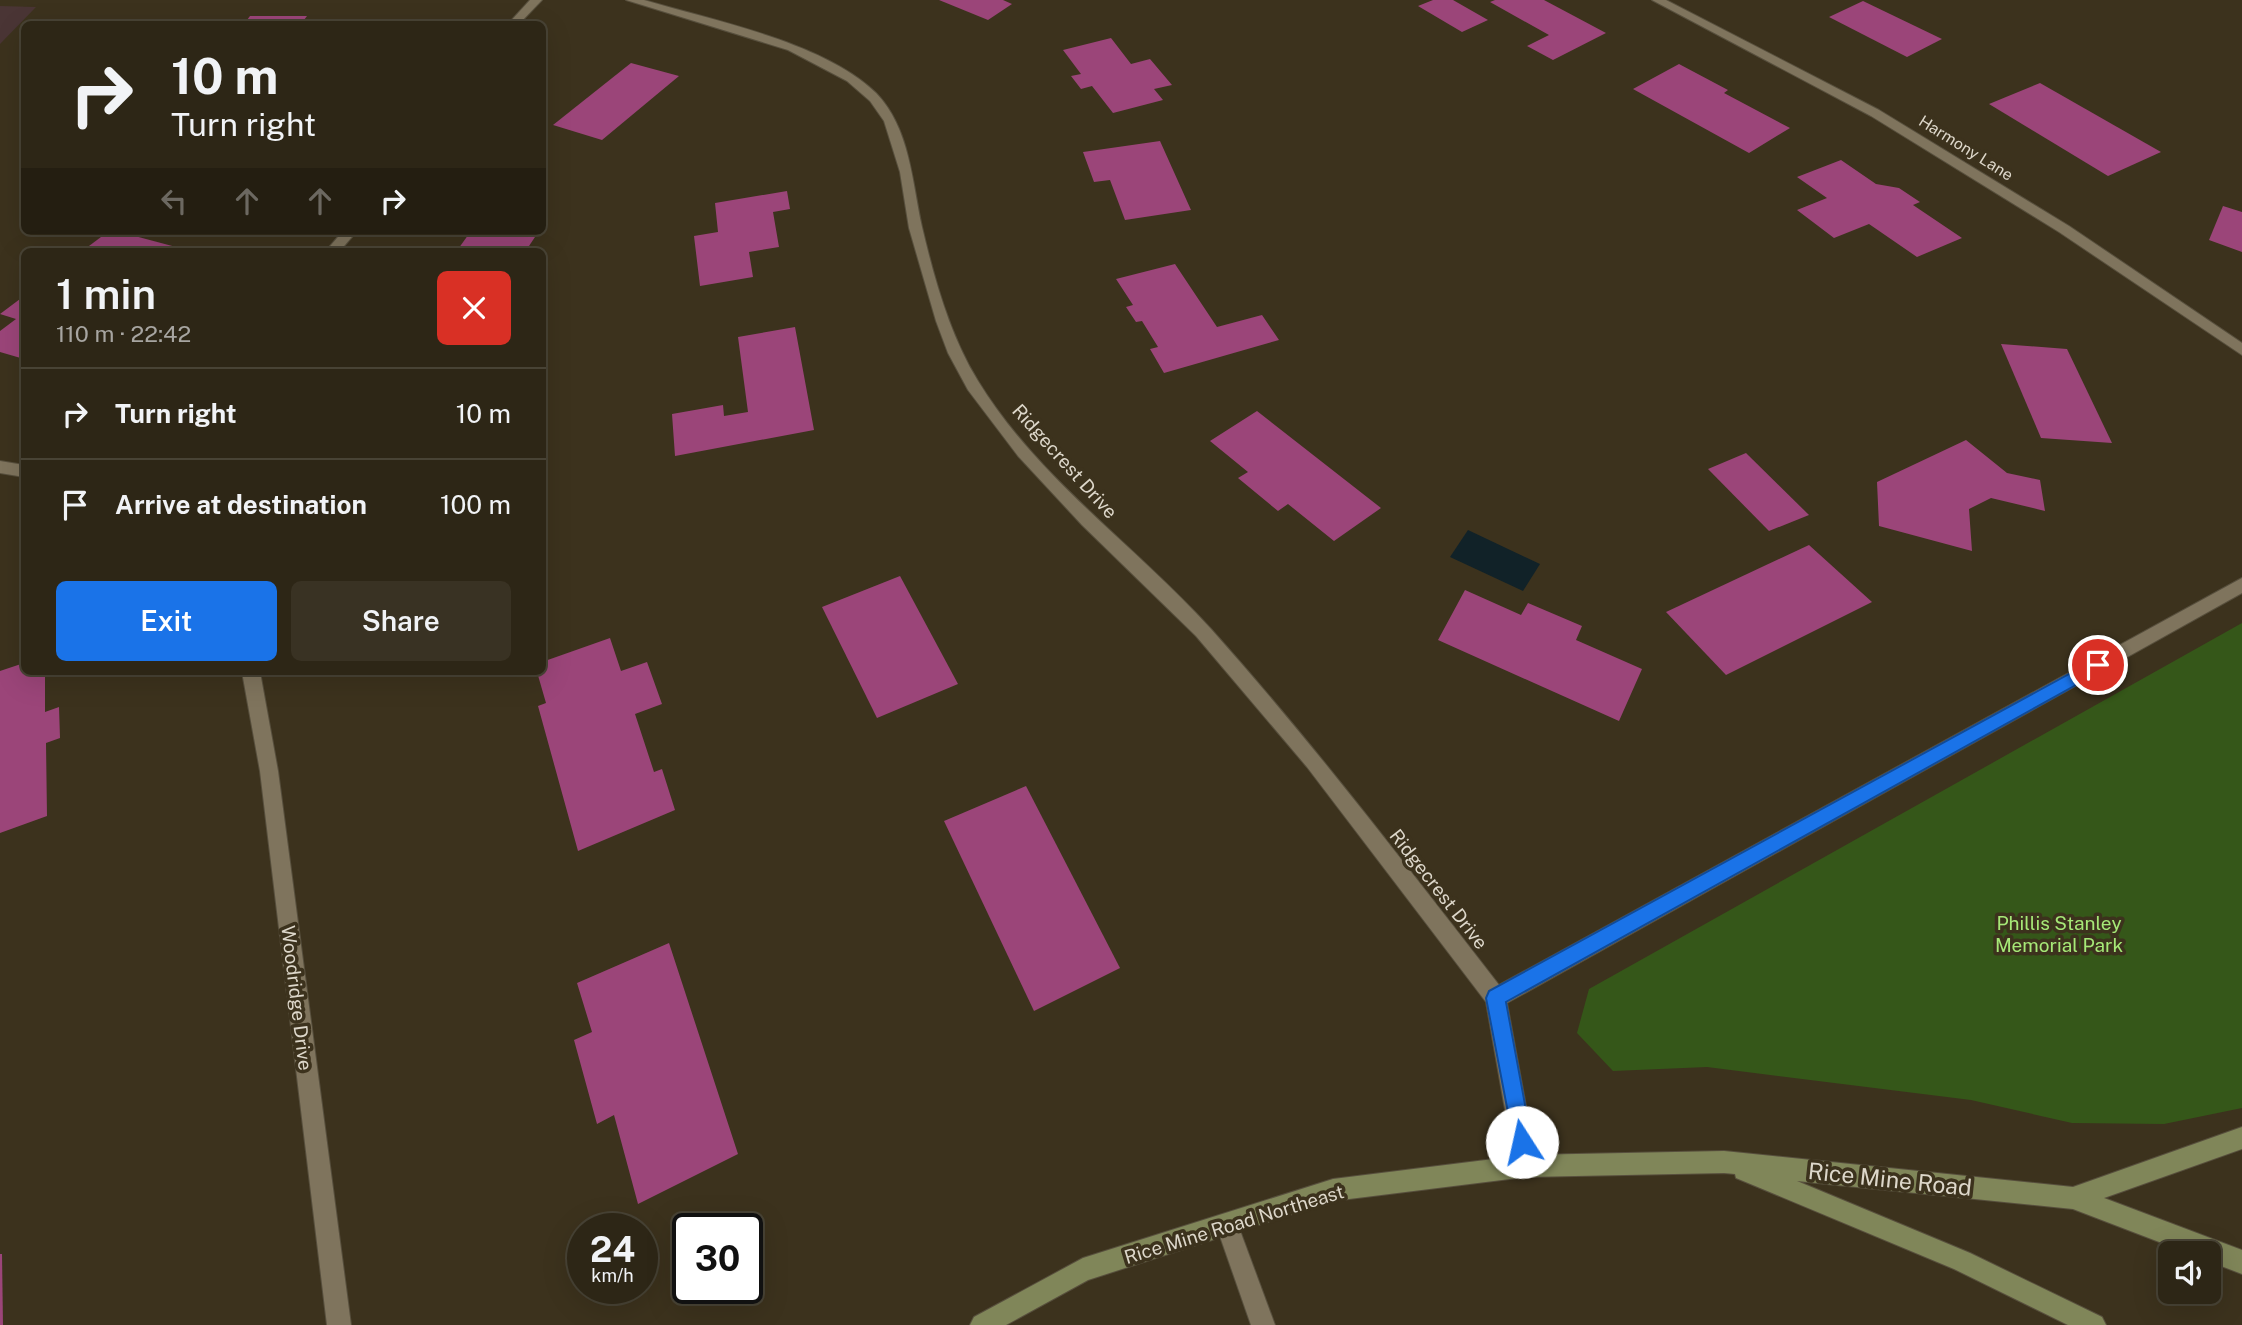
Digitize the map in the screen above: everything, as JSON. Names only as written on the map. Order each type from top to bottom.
[{"type":"main road","points":[[2073,1198],[2242,1138]]},
{"type":"main road","name":"Rice Mine Road","points":[[1526,1166],[1724,1162],[2073,1198],[2242,1262]]},
{"type":"main road","points":[[1724,1162],[1962,1261],[2094,1325]]},
{"type":"main road","name":"Rice Mine Road Northeast","points":[[982,1325],[1083,1270],[1333,1190],[1526,1166]]},
{"type":"street","points":[[516,21],[536,0]]},
{"type":"street","name":"Ridgecrest Drive","points":[[632,0],[792,48],[851,78],[874,98],[890,121],[906,172],[916,228],[943,321],[955,353],[973,386],[1023,452],[1088,521],[1202,631],[1306,751],[1496,998]]},
{"type":"street","name":"Harmony Lane","points":[[1658,0],[1875,113],[2064,229],[2242,351]]},
{"type":"street","points":[[0,467],[21,470]]},
{"type":"street","points":[[1526,1166],[1496,998],[2242,585]]},
{"type":"street","name":"Woodridge Drive","points":[[252,675],[270,771],[339,1325]]},
{"type":"street","points":[[1227,1225],[1264,1325]]},
{"type":"shaded area","points":[[0,6],[36,7],[21,21],[0,44]]},
{"type":"shaded area","points":[[1468,530],[1540,564],[1523,591],[1450,557]]},
{"type":"green space","name":"Phillis Stanley Memorial Park","points":[[2242,623],[2242,1108],[2164,1124],[2072,1123],[1971,1100],[1707,1067],[1613,1071],[1577,1033],[1589,989]]},
{"type":"building","points":[[939,0],[1003,0],[1012,4],[988,20]]},
{"type":"building","points":[[1433,0],[1453,0],[1488,20],[1462,32],[1418,6]]},
{"type":"building","points":[[1544,0],[1606,33],[1553,60],[1527,46],[1549,35],[1490,2]]},
{"type":"building","points":[[1863,1],[1942,39],[1907,57],[1829,17]]},
{"type":"building","points":[[250,16],[307,16],[303,21],[246,21]]},
{"type":"building","points":[[1111,38],[1131,64],[1150,59],[1172,85],[1154,89],[1163,100],[1113,113],[1092,86],[1081,89],[1071,76],[1081,74],[1063,50]]},
{"type":"building","points":[[631,63],[679,76],[602,140],[553,125]]},
{"type":"building","points":[[1679,64],[1728,90],[1724,93],[1790,128],[1749,153],[1633,89]]},
{"type":"building","points":[[2040,83],[2161,152],[2108,176],[1989,104]]},
{"type":"building","points":[[1160,141],[1191,210],[1125,220],[1110,180],[1094,182],[1083,152]]},
{"type":"building","points":[[1841,160],[1876,184],[1899,188],[1920,202],[1913,205],[1962,238],[1917,257],[1869,224],[1834,238],[1797,210],[1827,198],[1797,177]]},
{"type":"building","points":[[787,191],[790,209],[773,212],[779,247],[749,252],[753,277],[700,286],[694,236],[718,232],[715,203]]},
{"type":"building","points":[[2223,206],[2242,212],[2242,252],[2209,240]]},
{"type":"building","points":[[104,235],[131,235],[176,247],[175,248],[86,248]]},
{"type":"building","points":[[468,235],[536,235],[528,248],[459,248]]},
{"type":"building","points":[[1175,264],[1217,327],[1262,315],[1279,340],[1164,373],[1150,349],[1158,347],[1142,321],[1136,322],[1126,307],[1133,305],[1116,279]]},
{"type":"building","points":[[21,298],[21,358],[0,352],[0,331],[16,319],[0,314]]},
{"type":"building","points":[[795,327],[814,430],[675,456],[672,414],[723,405],[724,416],[748,412],[738,337]]},
{"type":"building","points":[[2001,344],[2067,349],[2112,443],[2041,438]]},
{"type":"building","points":[[1257,411],[1381,508],[1334,541],[1288,504],[1278,511],[1238,478],[1248,472],[1210,441]]},
{"type":"building","points":[[1966,440],[2007,473],[2040,480],[2045,511],[1991,498],[1969,509],[1972,551],[1879,526],[1877,482]]},
{"type":"building","points":[[1746,453],[1809,515],[1769,531],[1708,469]]},
{"type":"building","points":[[1809,545],[1872,602],[1726,675],[1666,612]]},
{"type":"building","points":[[900,576],[958,684],[877,718],[822,607]]},
{"type":"building","points":[[1465,590],[1521,615],[1528,603],[1582,626],[1576,640],[1642,669],[1619,721],[1438,640]]},
{"type":"building","points":[[610,638],[621,671],[647,662],[662,704],[635,714],[654,772],[662,769],[675,810],[578,851],[538,706],[546,703],[538,675],[546,675],[546,661]]},
{"type":"building","points":[[21,664],[21,675],[45,675],[45,712],[59,707],[60,738],[46,743],[47,816],[0,833],[0,671]]},
{"type":"building","points":[[1026,786],[1120,968],[1034,1011],[944,821]]},
{"type":"building","points":[[669,943],[738,1154],[638,1204],[614,1115],[597,1124],[574,1040],[592,1032],[577,983]]},
{"type":"building","points":[[2,1254],[3,1325],[0,1325]]},
{"type":"route","points":[[1522,1142],[1496,998],[2098,665]]}]
